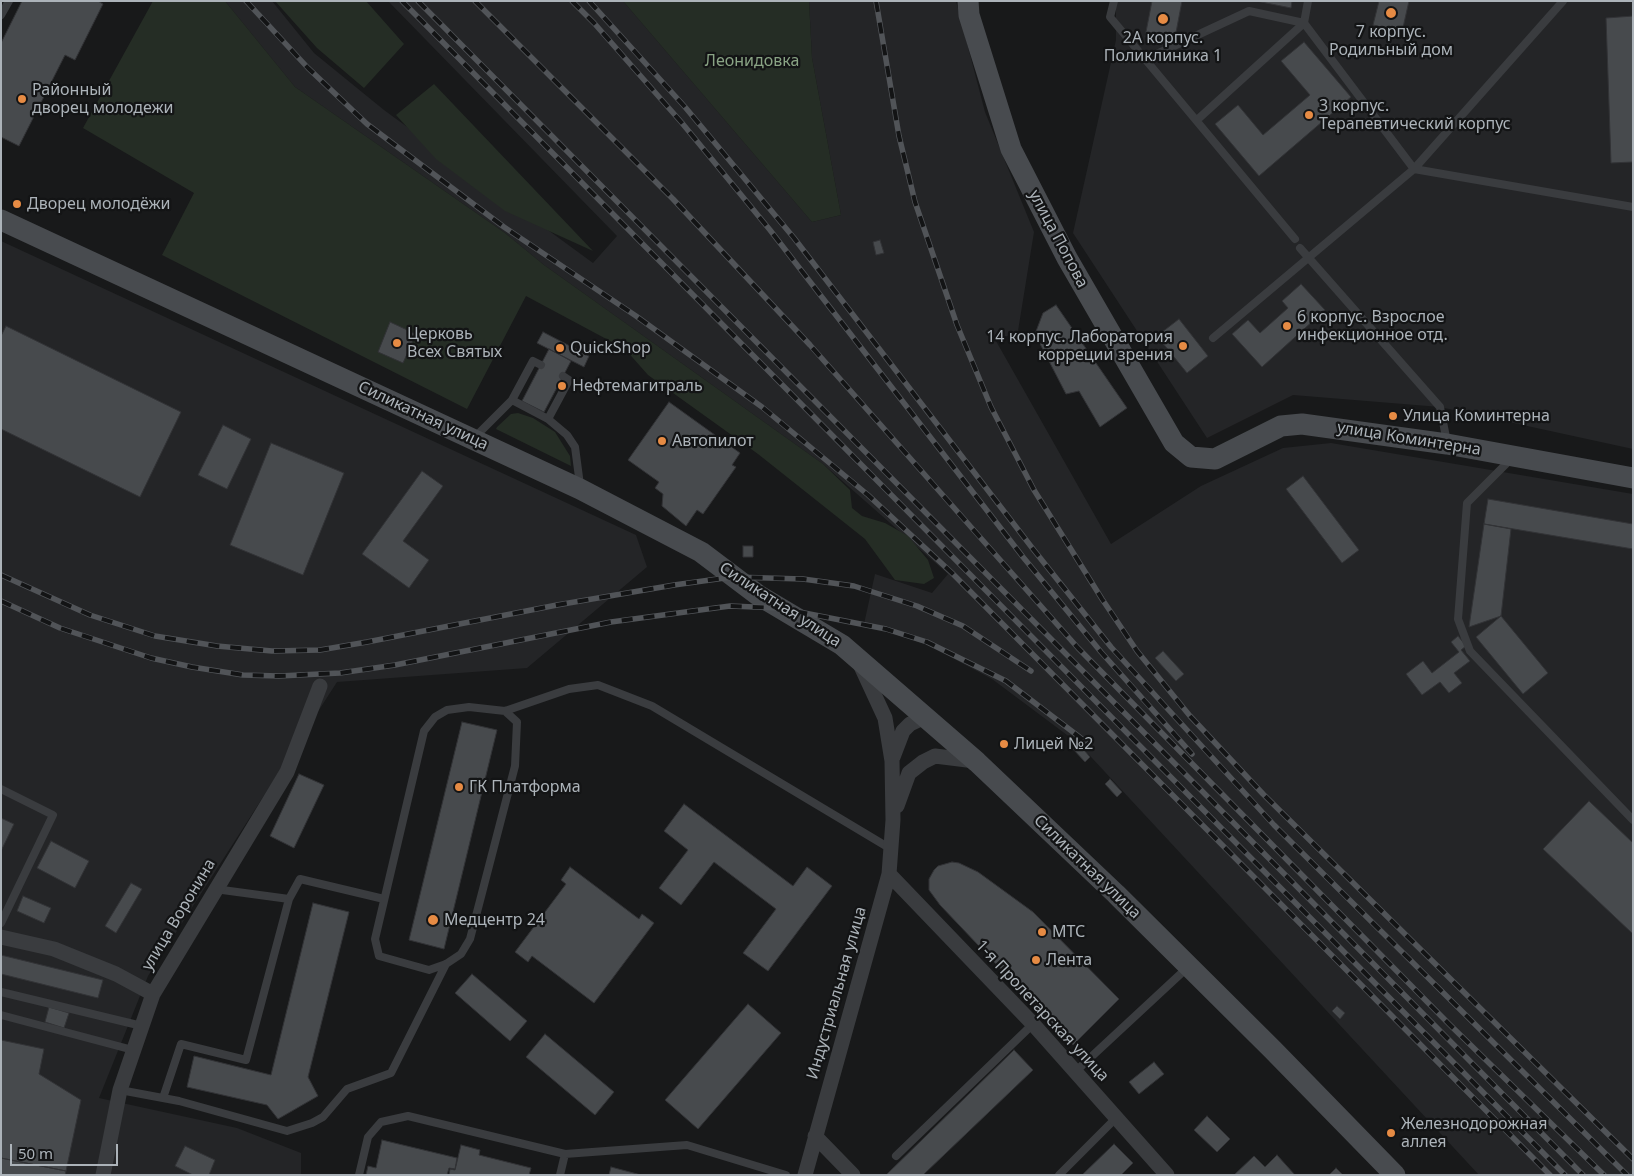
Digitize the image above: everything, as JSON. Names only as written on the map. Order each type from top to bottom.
[{"type":"street","name":"улица Попова","points":[[968,1],[969,15],[1010,149],[1067,258],[1174,443],[1192,457]]},
{"type":"street","name":"Силикатная улица","points":[[1,220],[580,489],[701,552],[751,590],[857,657],[927,716],[977,762],[1188,966],[1395,1175]]},
{"type":"street","name":"улица Коминтерна","points":[[1192,457],[1215,460],[1282,426],[1302,424],[1447,436],[1513,453],[1633,478]]},
{"type":"street","name":"Индустриальная улица","points":[[805,1175],[889,874],[893,820],[892,761],[885,718],[857,657]]},
{"type":"street","name":"улица Воронина","points":[[103,1175],[120,1090],[153,994],[287,772],[320,686]]},
{"type":"street","name":"Индустриальная улица","points":[[892,761],[903,730],[910,724],[927,716]]},
{"type":"street","name":"Индустриальная улица","points":[[893,820],[909,773],[923,762],[935,756],[977,762]]},
{"type":"street","name":"1-я Пролетарская улица","points":[[889,874],[1033,1024],[1167,1175]]},
{"type":"street","points":[[1,937],[54,949],[116,974],[153,994]]},
{"type":"street","points":[[815,1136],[853,1175]]},
{"type":"lane","points":[[1,15],[9,1]]},
{"type":"lane","points":[[1114,1],[1110,17],[1295,239]]},
{"type":"lane","points":[[1197,120],[1304,23],[1308,1]]},
{"type":"lane","points":[[1213,338],[1414,169],[1563,1]]},
{"type":"lane","points":[[1146,59],[1249,11],[1304,23],[1414,169],[1633,207]]},
{"type":"lane","points":[[1300,248],[1440,407],[1447,436]]},
{"type":"lane","points":[[473,440],[522,390],[529,378],[533,360],[541,365]]},
{"type":"lane","points":[[548,419],[551,406],[569,380],[563,376]]},
{"type":"lane","points":[[512,400],[548,419],[567,435],[575,446],[580,489]]},
{"type":"lane","points":[[1513,453],[1467,503],[1458,619],[1470,651],[1633,820]]},
{"type":"lane","points":[[504,711],[517,722],[515,766],[470,939],[462,954],[446,964],[429,970],[379,956],[375,939],[424,731],[435,717],[447,710],[469,707],[504,711],[569,689],[598,685],[652,706],[891,849]]},
{"type":"lane","points":[[1,790],[53,815],[1,923]]},
{"type":"lane","points":[[163,1098],[182,1044],[246,1060],[289,899],[300,879],[384,899]]},
{"type":"lane","points":[[215,889],[289,899]]},
{"type":"lane","points":[[120,1090],[163,1098],[287,1131],[312,1123],[323,1117],[348,1088],[391,1073],[446,964]]},
{"type":"lane","points":[[1076,1071],[1188,966]]},
{"type":"lane","points":[[1,992],[142,1026]]},
{"type":"lane","points":[[1,1015],[134,1050]]},
{"type":"lane","points":[[896,1156],[1033,1024]]},
{"type":"lane","points":[[359,1175],[368,1137],[382,1122],[408,1116],[565,1154],[687,1145],[786,1175]]},
{"type":"lane","points":[[1059,1175],[1116,1118]]},
{"type":"lane","points":[[560,1175],[565,1154]]},
{"type":"shaded area","points":[[225,1],[272,1],[314,53],[384,110],[593,263],[617,236],[388,1],[623,1],[812,222],[841,215],[812,58],[809,1],[956,1],[985,112],[1034,232],[1018,331],[996,341],[1111,544],[1201,486],[1283,448],[1331,443],[1633,494],[1633,1175],[1479,1175],[1079,744],[992,679],[928,645],[864,624],[875,574],[932,593],[948,574],[823,464],[544,265],[505,233],[295,87]]},
{"type":"shaded area","points":[[1116,1],[1633,1],[1633,449],[1440,407],[1293,395],[1207,438],[1073,233],[1116,40]]},
{"type":"shaded area","points":[[1,241],[636,535],[647,567],[527,668],[337,682],[148,976],[99,1098],[237,1128],[301,1153],[301,1175],[1,1175]]},
{"type":"green space","points":[[153,1],[225,1],[295,87],[505,233],[544,265],[823,464],[850,490],[852,508],[862,516],[885,523],[908,536],[928,560],[934,578],[924,584],[895,580],[865,539],[758,454],[648,375],[625,349],[526,296],[467,409],[162,255],[194,193],[83,128]],"holes":[[[390,323],[416,334],[403,363],[378,352]]]},
{"type":"green space","points":[[275,1],[366,1],[404,44],[364,88],[317,48]]},
{"type":"green space","name":"Леонидовка","points":[[623,1],[809,1],[812,58],[841,215],[812,222]]},
{"type":"green space","points":[[434,84],[593,251],[505,211],[436,159],[396,115]]},
{"type":"green space","points":[[518,413],[533,418],[555,432],[570,456],[571,466],[496,429],[511,414]]},
{"type":"building","name":"Районный дворец молодежи","points":[[22,1],[98,1],[103,4],[75,60],[65,55],[19,146],[1,137],[1,43]]},
{"type":"building","name":"2А корпус. Поликлиника 1","points":[[1152,1],[1182,1],[1174,43],[1145,37]]},
{"type":"building","points":[[1256,1],[1292,1],[1291,8]]},
{"type":"building","name":"7 корпус. Родильный дом","points":[[1379,1],[1409,1],[1402,32],[1373,25]]},
{"type":"building","points":[[1633,16],[1633,162],[1611,163],[1606,18]]},
{"type":"building","name":"3 корпус. Терапевтический корпус","points":[[1304,42],[1351,97],[1259,176],[1215,124],[1238,105],[1263,135],[1310,95],[1281,61]]},
{"type":"building","points":[[880,240],[884,253],[876,255],[873,242]]},
{"type":"building","name":"6 корпус. Взрослое инфекционное отд.","points":[[1301,284],[1325,310],[1262,367],[1232,334],[1248,320],[1260,333],[1288,308],[1282,301]]},
{"type":"building","points":[[1056,305],[1127,408],[1100,427],[1079,391],[1066,394],[1035,334],[1043,313]]},
{"type":"building","name":"14 корпус. Лаборатория корреции зрения","points":[[1179,319],[1208,356],[1187,373],[1157,336]]},
{"type":"building","name":"Церковь Всех Святых","points":[[390,322],[416,334],[403,363],[378,352]]},
{"type":"building","points":[[6,326],[181,412],[140,497],[1,429],[1,336]]},
{"type":"building","points":[[543,332],[589,356],[584,367],[537,343]]},
{"type":"building","points":[[549,349],[571,361],[544,412],[522,401]]},
{"type":"building","points":[[669,402],[740,453],[732,465],[736,467],[703,514],[697,510],[686,526],[662,506],[663,494],[655,488],[659,482],[628,460]]},
{"type":"building","points":[[223,425],[251,439],[227,489],[198,475]]},
{"type":"building","points":[[271,443],[344,473],[303,575],[230,545]]},
{"type":"building","points":[[422,471],[443,486],[403,541],[429,560],[409,588],[362,554]]},
{"type":"building","points":[[1303,476],[1359,550],[1342,563],[1286,489]]},
{"type":"building","points":[[1488,499],[1633,524],[1633,549],[1484,524]]},
{"type":"building","points":[[1484,524],[1511,529],[1501,616],[1469,627]]},
{"type":"building","points":[[743,546],[753,546],[753,557],[743,557]]},
{"type":"building","points":[[1501,616],[1548,673],[1523,694],[1476,637]]},
{"type":"building","points":[[1458,636],[1466,646],[1461,650],[1470,661],[1454,673],[1462,683],[1449,693],[1440,682],[1422,695],[1406,674],[1423,661],[1432,673],[1459,652],[1451,642]]},
{"type":"building","points":[[1163,651],[1184,674],[1176,681],[1155,658]]},
{"type":"building","points":[[462,722],[497,730],[444,949],[409,940]]},
{"type":"building","points":[[1079,744],[1090,757],[1085,762],[1073,749]]},
{"type":"building","points":[[299,774],[324,785],[294,848],[270,836]]},
{"type":"building","points":[[1110,779],[1122,792],[1117,797],[1105,784]]},
{"type":"building","points":[[1589,801],[1633,843],[1633,934],[1543,849]]},
{"type":"building","points":[[684,804],[793,886],[807,867],[832,886],[768,971],[743,953],[776,909],[714,862],[681,905],[659,888],[688,850],[664,831]]},
{"type":"building","points":[[1,818],[14,824],[1,851]]},
{"type":"building","points":[[51,841],[89,861],[75,888],[37,868]]},
{"type":"building","name":"Лента","points":[[952,862],[959,863],[978,872],[1033,912],[1119,999],[1073,1045],[940,905],[929,890],[929,879],[934,870],[938,866]]},
{"type":"building","points":[[570,867],[639,919],[642,914],[654,923],[594,1003],[532,956],[528,962],[515,952],[566,884],[561,880]]},
{"type":"building","points":[[131,883],[142,889],[116,933],[105,926]]},
{"type":"building","points":[[23,896],[51,908],[44,923],[17,911]]},
{"type":"building","points":[[313,903],[349,912],[308,1077],[318,1096],[278,1119],[267,1105],[187,1087],[194,1056],[271,1075]]},
{"type":"building","points":[[1,955],[103,980],[98,998],[1,974]]},
{"type":"building","points":[[472,974],[527,1021],[510,1041],[455,993]]},
{"type":"building","points":[[748,1004],[781,1033],[698,1129],[665,1100]]},
{"type":"building","points":[[1337,1006],[1345,1013],[1340,1019],[1332,1011]]},
{"type":"building","points":[[49,1007],[69,1013],[64,1028],[45,1022]]},
{"type":"building","points":[[545,1034],[614,1092],[595,1115],[526,1057]]},
{"type":"building","points":[[1,1040],[44,1049],[39,1074],[81,1100],[66,1171],[1,1158]]},
{"type":"building","points":[[1014,1050],[1033,1070],[923,1175],[886,1175]]},
{"type":"building","points":[[1154,1062],[1164,1074],[1139,1094],[1129,1082]]},
{"type":"building","points":[[1207,1116],[1230,1139],[1217,1152],[1194,1130]]},
{"type":"building","points":[[382,1140],[457,1158],[455,1169],[449,1168],[447,1175],[366,1175],[368,1166],[376,1168]]},
{"type":"building","points":[[1114,1144],[1133,1163],[1121,1175],[1082,1175]]},
{"type":"building","points":[[461,1145],[480,1150],[479,1155],[531,1168],[529,1175],[449,1175],[450,1169],[455,1170]]},
{"type":"building","points":[[185,1146],[215,1160],[209,1175],[193,1175],[175,1166]]},
{"type":"building","points":[[1277,1155],[1295,1175],[1234,1175],[1254,1156],[1265,1167]]},
{"type":"building","points":[[1,1158],[66,1171],[65,1175],[1,1175]]},
{"type":"building","points":[[611,1167],[641,1175],[609,1175]]},
{"type":"building","points":[[1336,1168],[1343,1175],[1329,1175]]},
{"type":"railway","points":[[246,1],[308,68],[367,124],[504,227],[636,316],[762,407],[868,495],[952,573],[1550,1175]]},
{"type":"railway","points":[[402,1],[1565,1175]]},
{"type":"railway","points":[[418,1],[1583,1175]]},
{"type":"railway","points":[[475,1],[673,199],[810,345],[1078,648],[1449,1024],[1604,1175]]},
{"type":"railway","points":[[572,1],[594,23],[682,123],[770,230],[1023,557],[1101,652],[1192,754]]},
{"type":"railway","points":[[589,1],[685,107],[794,238],[1033,549],[1111,647],[1274,825],[1627,1175]]},
{"type":"railway","points":[[876,1],[899,136],[915,202],[957,325],[991,407],[1034,490],[1102,599],[1137,651],[1190,716],[1263,794],[1633,1159]]},
{"type":"railway","points":[[1,575],[90,615],[155,636],[217,646],[272,651],[320,650],[557,605],[732,577],[803,579],[854,586],[917,606],[963,626],[1031,671]]},
{"type":"railway","points":[[1,601],[60,628],[151,658],[243,675],[279,676],[340,673],[395,665],[611,622],[730,606],[779,608],[886,629],[927,642],[1006,681],[1086,742]]},
{"type":"place","name":"7 корпус. Родильный дом","points":[[1391,13]]},
{"type":"place","name":"2А корпус. Поликлиника 1","points":[[1163,19]]},
{"type":"place","name":"Районный дворец молодежи","points":[[22,99]]},
{"type":"place","name":"3 корпус. Терапевтический корпус","points":[[1309,115]]},
{"type":"place","name":"Дворец молодёжи","points":[[17,204]]},
{"type":"place","name":"6 корпус. Взрослое инфекционное отд.","points":[[1287,326]]},
{"type":"place","name":"Церковь Всех Святых","points":[[397,343]]},
{"type":"place","name":"14 корпус. Лаборатория корреции зрения","points":[[1183,346]]},
{"type":"place","name":"QuickShop","points":[[560,348]]},
{"type":"place","name":"Нефтемагитраль","points":[[562,386]]},
{"type":"place","name":"Улица Коминтерна","points":[[1393,416]]},
{"type":"place","name":"Автопилот","points":[[662,441]]},
{"type":"place","name":"Лицей №2","points":[[1004,744]]},
{"type":"place","name":"ГК Платформа","points":[[459,787]]},
{"type":"place","name":"Медцентр 24","points":[[433,920]]},
{"type":"place","name":"МТС","points":[[1042,932]]},
{"type":"place","name":"Лента","points":[[1036,960]]},
{"type":"place","name":"Железнодорожная аллея","points":[[1391,1133]]}]
